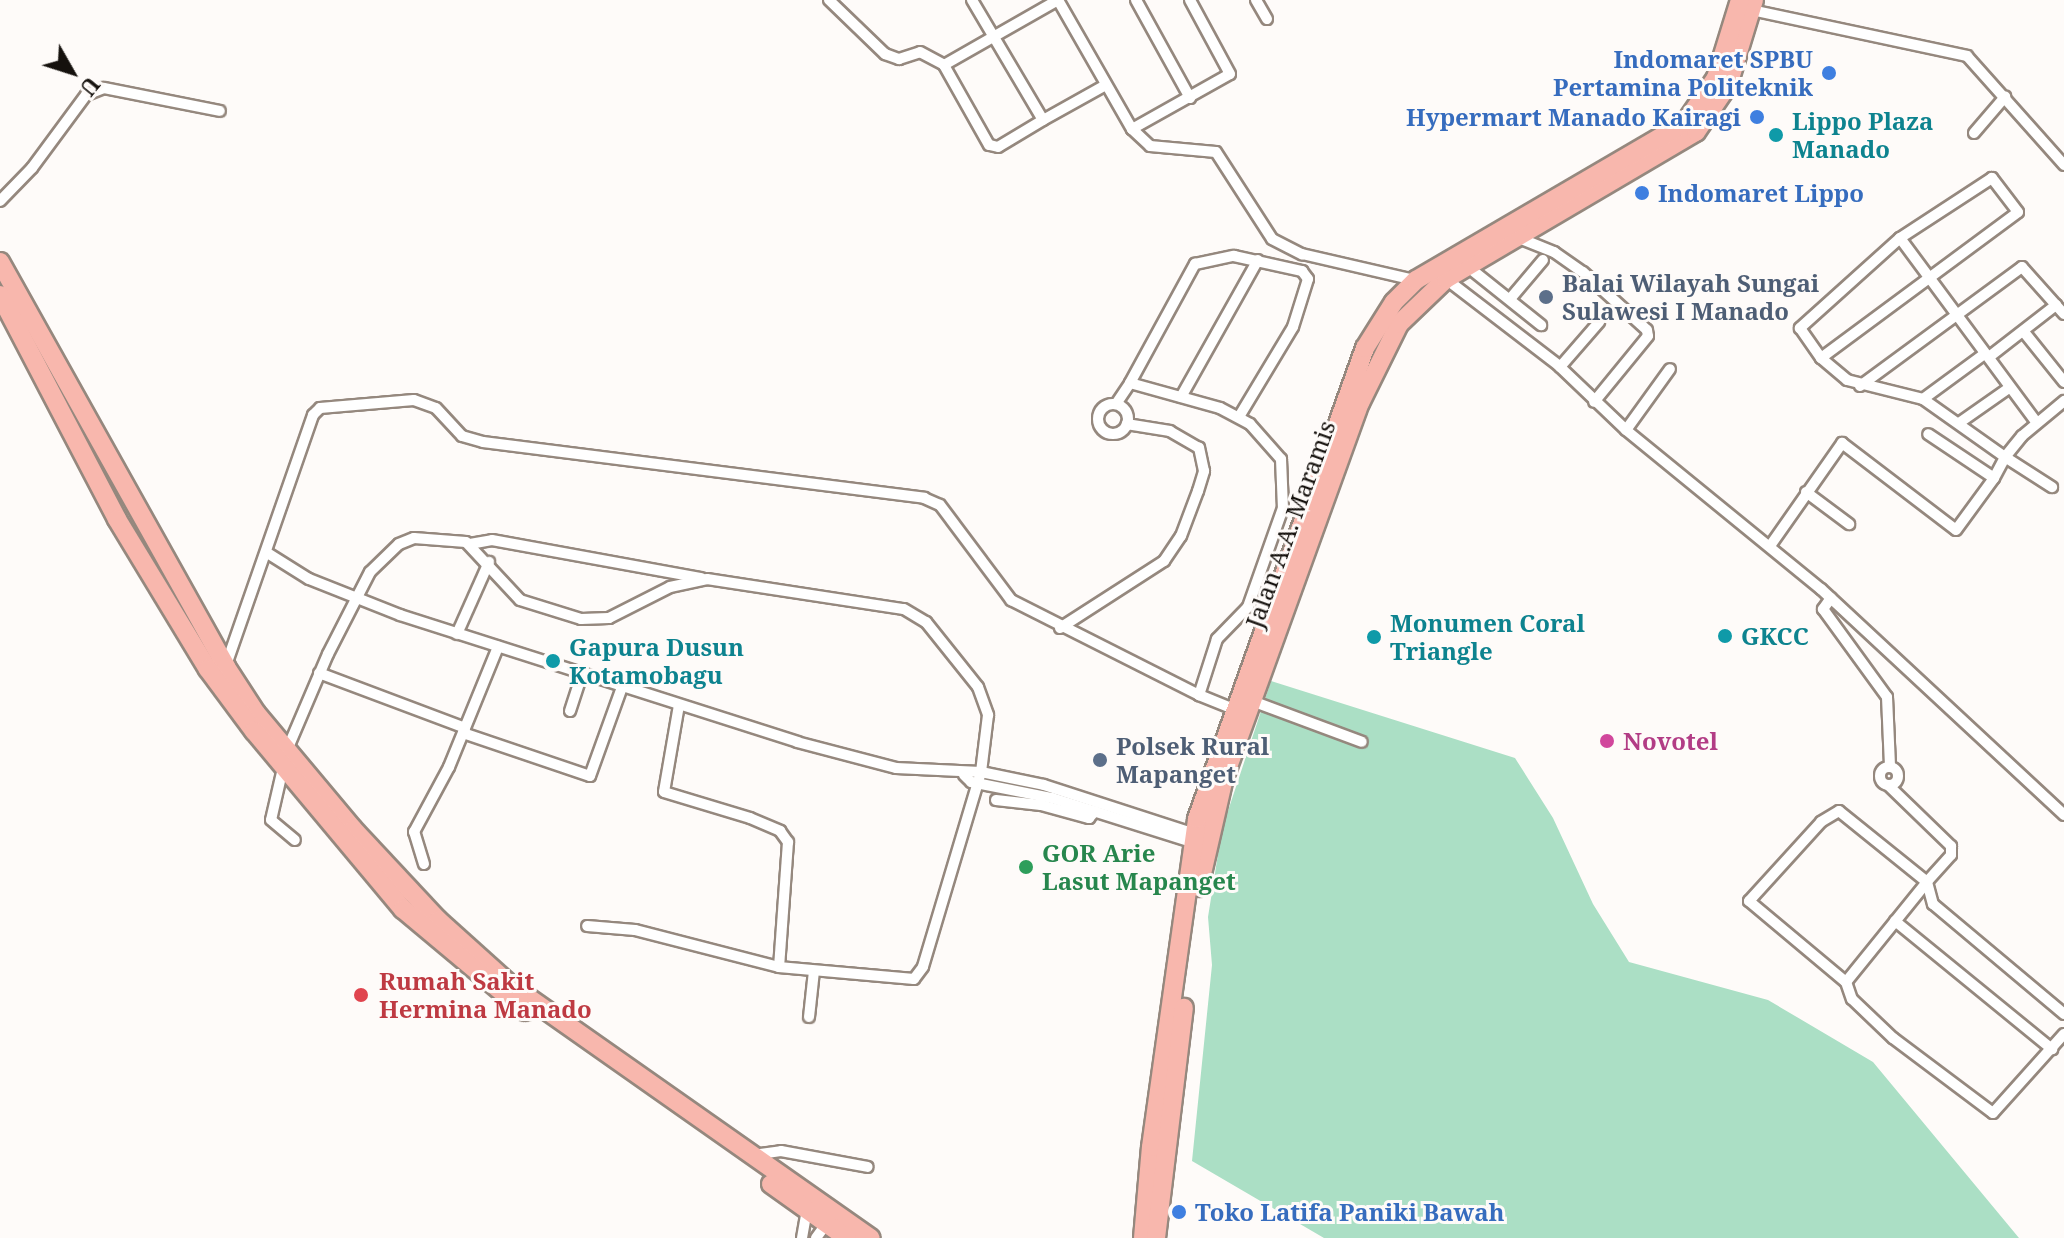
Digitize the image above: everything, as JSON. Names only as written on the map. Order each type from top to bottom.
[{"type":"highway","name":"Jalan A.A. Maramis","points":[[1156,1238],[1200,840],[1360,403],[1399,324],[1446,279],[1696,132],[1728,85],[1748,3]]},
{"type":"highway","points":[[1143,1238],[1200,840],[1233,709],[1365,348],[1394,302],[1416,280],[1685,123],[1716,78],[1748,3]]},
{"type":"highway","points":[[0,262],[226,667],[285,759],[476,956],[582,1038],[871,1238]]},
{"type":"highway","points":[[0,295],[117,519],[208,669],[285,759],[403,909],[467,968],[807,1209],[821,1231],[847,1238]]},
{"type":"street","points":[[829,0],[885,54],[899,59],[920,52],[944,65],[989,145],[998,147],[1104,86]]},
{"type":"street","points":[[972,0],[1043,120]]},
{"type":"street","points":[[944,65],[1058,0],[1104,86],[1132,129],[1150,146],[1216,152],[1272,239],[1302,254],[1416,280]]},
{"type":"street","points":[[1136,0],[1190,98]]},
{"type":"street","points":[[1132,129],[1230,74],[1190,0]]},
{"type":"street","points":[[1256,0],[1267,19],[1264,0]]},
{"type":"street","points":[[1748,3],[1950,50],[1973,59],[2064,165]]},
{"type":"street","points":[[0,201],[32,168],[86,95],[104,88],[220,111]]},
{"type":"street","points":[[1974,133],[2005,97]]},
{"type":"street","points":[[1821,358],[1925,277],[2018,212],[1997,181],[1987,179],[1900,238],[1804,321],[1803,335],[1821,358],[1860,386],[1923,399],[2052,487]]},
{"type":"street","points":[[1519,238],[1554,252],[1583,272],[1647,330],[1648,336],[1594,402]]},
{"type":"street","points":[[1900,238],[1952,315],[2036,422]]},
{"type":"street","points":[[1060,628],[1164,561],[1181,536],[1204,471],[1199,448],[1170,431],[1127,424],[1113,435],[1098,424],[1103,407],[1116,404],[1130,383],[1195,264],[1212,257],[1258,260],[1302,271],[1308,279],[1293,327],[1239,417]]},
{"type":"street","points":[[1181,397],[1258,260]]},
{"type":"street","points":[[1510,299],[1543,260]]},
{"type":"street","points":[[1467,266],[1541,325]]},
{"type":"street","points":[[1860,386],[1952,315],[2022,267],[2064,314]]},
{"type":"street","points":[[1446,279],[1560,367],[1626,430],[1831,598],[2064,815]]},
{"type":"street","points":[[1923,399],[2024,332],[2056,305]]},
{"type":"street","points":[[1560,367],[1599,322]]},
{"type":"street","points":[[2024,332],[2064,382]]},
{"type":"street","points":[[1626,430],[1670,369]]},
{"type":"street","points":[[1130,383],[1239,417],[1271,444],[1284,473],[1283,508],[1252,597],[1242,616],[1217,639],[1199,695]]},
{"type":"street","points":[[1959,423],[2009,388]]},
{"type":"street","points":[[226,667],[269,554],[313,415],[320,408],[414,400],[436,408],[462,436],[483,442],[924,498],[940,505],[1011,600],[1060,628],[1233,709]]},
{"type":"street","points":[[1770,546],[1842,443],[1956,530],[1994,478],[2005,457],[2036,422],[2064,401]]},
{"type":"street","points":[[1116,404],[1126,411],[1127,424]]},
{"type":"street","points":[[1928,434],[1994,478]]},
{"type":"street","points":[[1806,492],[1849,524]]},
{"type":"street","points":[[295,840],[271,820],[285,759],[319,673],[370,572],[399,544],[435,536],[470,544],[492,540],[707,579],[887,605],[916,615],[941,639],[984,700],[988,715],[979,784],[920,975],[914,979],[779,967],[635,930],[587,926]]},
{"type":"street","points":[[470,544],[520,600],[581,619],[609,618],[670,587],[707,579]]},
{"type":"street","points":[[269,554],[309,579],[359,599],[457,634],[679,705],[878,765],[964,775],[981,772],[1044,785],[1200,840]]},
{"type":"street","points":[[457,634],[489,562]]},
{"type":"street","points":[[1252,597],[1271,603]]},
{"type":"street","points":[[1831,598],[1823,609],[1887,697],[1890,767],[1898,776],[1888,785],[1951,846],[1951,855],[1846,982]]},
{"type":"street","points":[[424,864],[414,832],[464,731],[498,647]]},
{"type":"street","points":[[319,673],[464,731],[592,776],[622,687]]},
{"type":"street","points":[[570,711],[582,675]]},
{"type":"street","points":[[1252,701],[1362,742]]},
{"type":"street","points":[[679,705],[664,792],[750,818],[780,831],[788,842],[779,967]]},
{"type":"street","points":[[964,775],[979,784],[1200,840]]},
{"type":"street","points":[[996,800],[1041,805],[1089,818],[1095,811]]},
{"type":"street","points":[[2064,1014],[1933,904],[1927,882],[1841,811],[1821,822],[1756,888],[1751,905],[1846,982],[1852,999],[1901,1045],[1993,1113],[2064,1034]]},
{"type":"street","points":[[1895,921],[2052,1049]]},
{"type":"street","points":[[809,1017],[814,971]]},
{"type":"street","points":[[751,1155],[781,1151],[868,1167]]},
{"type":"street","points":[[802,1238],[807,1209]]},
{"type":"green space","points":[[1271,681],[1515,758],[1553,818],[1593,904],[1629,962],[1768,1000],[1873,1062],[2019,1238],[1324,1238],[1192,1161],[1212,965],[1208,917],[1222,829]]},
{"type":"place","name":"Indomaret SPBU Pertamina Politeknik","points":[[1829,73]]},
{"type":"place","name":"Hypermart Manado Kairagi","points":[[1757,117]]},
{"type":"place","name":"Lippo Plaza Manado","points":[[1776,135]]},
{"type":"place","name":"Indomaret Lippo","points":[[1642,193]]},
{"type":"place","name":"Balai Wilayah Sungai Sulawesi I Manado","points":[[1546,297]]},
{"type":"place","name":"GKCC","points":[[1725,636]]},
{"type":"place","name":"Monumen Coral Triangle","points":[[1374,637]]},
{"type":"place","name":"Gapura Dusun Kotamobagu","points":[[553,661]]},
{"type":"place","name":"Novotel","points":[[1607,741]]},
{"type":"place","name":"Polsek Rural Mapanget","points":[[1100,760]]},
{"type":"place","name":"GOR Arie Lasut Mapanget","points":[[1026,867]]},
{"type":"place","name":"Rumah Sakit Hermina Manado","points":[[361,995]]},
{"type":"place","name":"Toko Latifa Paniki Bawah","points":[[1179,1212]]}]
